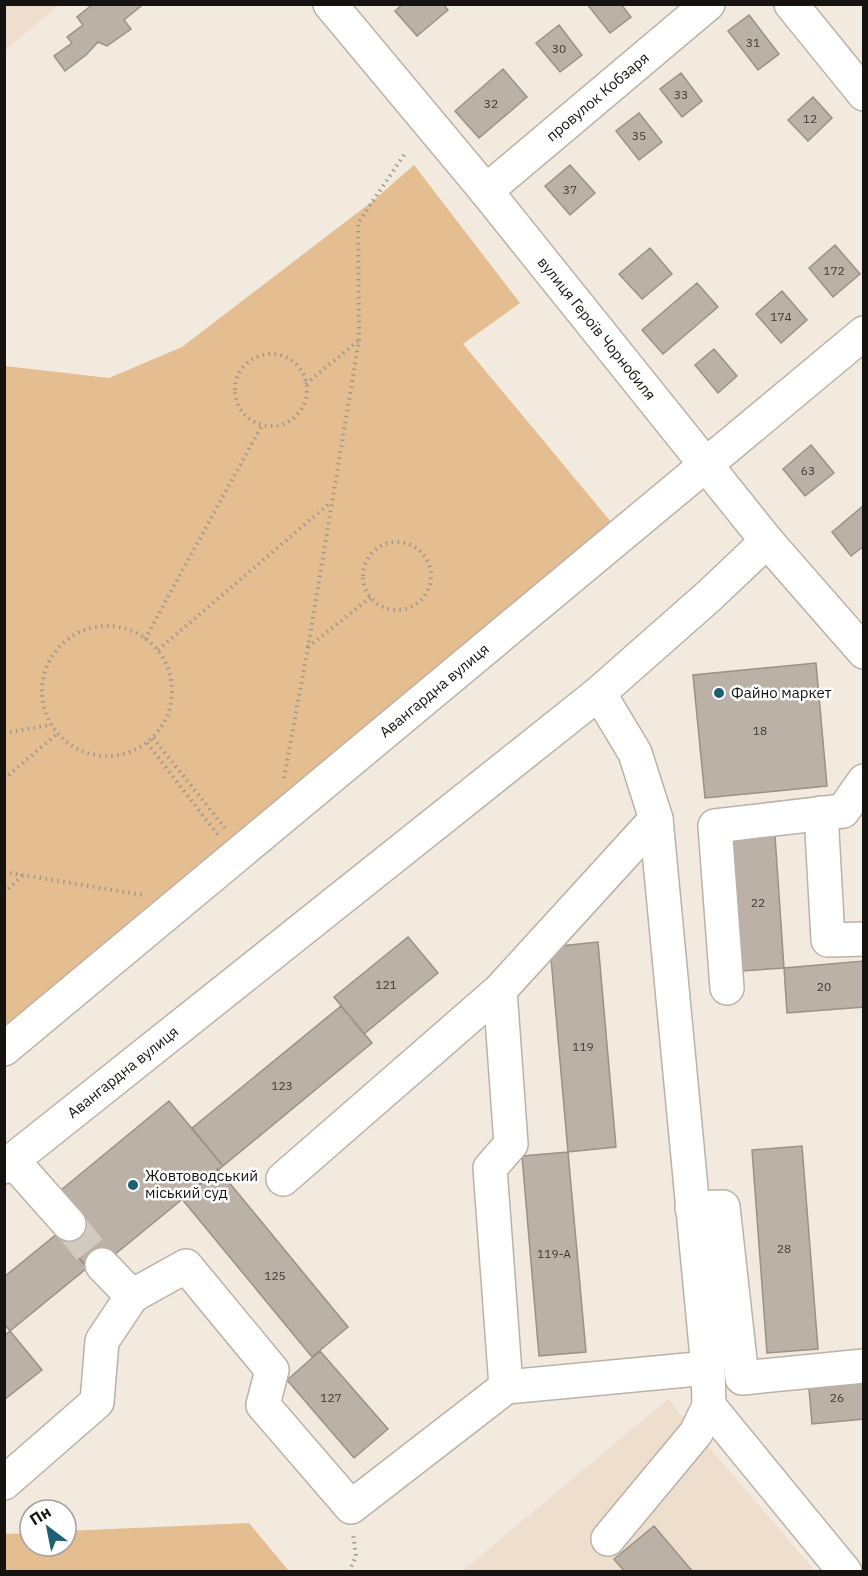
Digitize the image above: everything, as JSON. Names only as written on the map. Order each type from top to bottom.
[{"type":"street","name":"вулиця Героїв Чорнобиля","points":[[330,4],[486,191],[767,542],[864,652]]},
{"type":"street","name":"провулок Кобзаря","points":[[486,191],[708,4]]},
{"type":"street","points":[[791,4],[864,94]]},
{"type":"street","name":"Авангардна вулиця","points":[[4,1049],[864,333]]},
{"type":"street","name":"Авангардна вулиця","points":[[9,1164],[599,693],[767,542]]},
{"type":"street","points":[[599,693],[635,753],[656,819],[708,1368],[709,1407],[696,1433],[608,1539]]},
{"type":"street","points":[[726,988],[715,826],[843,811],[864,781]]},
{"type":"street","points":[[821,813],[828,940],[864,939]]},
{"type":"street","points":[[283,1179],[500,990],[656,819]]},
{"type":"street","points":[[500,990],[511,1144],[490,1168],[506,1387]]},
{"type":"street","points":[[9,1164],[69,1224]]},
{"type":"street","points":[[692,1208],[723,1207],[742,1378],[864,1366]]},
{"type":"street","points":[[102,1265],[132,1296]]},
{"type":"street","points":[[4,1483],[97,1402],[102,1341],[132,1296],[186,1266],[272,1370],[263,1405],[351,1507],[506,1387],[708,1368]]},
{"type":"street","points":[[709,1407],[845,1572]]},
{"type":"path","points":[[276,822],[308,647],[359,340],[358,223],[406,152]]},
{"type":"path","points":[[306,384],[359,340]]},
{"type":"path","points":[[274,354],[295,363],[303,373],[306,396],[302,407],[285,423],[274,426],[262,425],[247,416],[236,401],[234,389],[236,378],[242,367],[251,359],[274,354]]},
{"type":"path","points":[[145,639],[262,425]]},
{"type":"path","points":[[158,650],[332,501]]},
{"type":"path","points":[[406,544],[416,548],[424,556],[430,566],[429,588],[415,605],[394,610],[383,607],[371,597],[364,581],[364,570],[375,551],[384,545],[406,544]]},
{"type":"path","points":[[308,647],[371,597]]},
{"type":"path","points":[[98,626],[120,627],[141,635],[158,650],[169,669],[173,692],[169,713],[153,738],[123,755],[102,757],[81,752],[63,741],[50,725],[42,705],[41,684],[47,664],[59,646],[77,633],[98,626]]},
{"type":"path","points":[[4,733],[50,725]]},
{"type":"path","points":[[4,779],[57,734]]},
{"type":"path","points":[[153,738],[239,854]]},
{"type":"path","points":[[147,743],[239,854]]},
{"type":"path","points":[[4,872],[181,902]]},
{"type":"path","points":[[4,893],[23,875]]},
{"type":"path","points":[[349,1572],[356,1556],[351,1507]]},
{"type":"shaded area","points":[[5,4],[59,4],[59,5],[5,50]]},
{"type":"shaded area","points":[[414,165],[520,303],[463,344],[621,534],[5,1036],[5,366],[109,378],[182,347],[374,200]]},
{"type":"shaded area","points":[[668,1399],[815,1571],[461,1572]]},
{"type":"shaded area","points":[[249,1523],[289,1571],[5,1571],[5,1534],[18,1533],[18,1558],[78,1558],[78,1530]]},
{"type":"building","points":[[93,4],[140,4],[141,6],[124,20],[131,29],[107,46],[98,42],[86,55],[65,71],[54,56],[72,43],[67,37],[83,25],[77,17]]},
{"type":"building","points":[[403,4],[443,4],[448,10],[417,36],[395,11]]},
{"type":"building","points":[[587,4],[621,4],[631,17],[610,33]]},
{"type":"building","points":[[749,15],[779,54],[758,70],[728,31]]},
{"type":"building","points":[[559,25],[582,55],[560,72],[536,43]]},
{"type":"building","points":[[503,69],[527,97],[479,138],[455,111]]},
{"type":"building","points":[[681,73],[702,101],[682,117],[660,89]]},
{"type":"building","points":[[813,97],[832,118],[808,141],[788,120]]},
{"type":"building","points":[[639,113],[662,142],[639,160],[616,131]]},
{"type":"building","points":[[570,165],[595,193],[570,215],[545,186]]},
{"type":"building","points":[[835,245],[860,274],[833,297],[809,268]]},
{"type":"building","points":[[650,248],[672,274],[642,299],[619,274]]},
{"type":"building","points":[[697,283],[718,307],[663,354],[642,330]]},
{"type":"building","points":[[782,291],[807,320],[781,343],[756,314]]},
{"type":"building","points":[[714,349],[737,376],[718,393],[695,365]]},
{"type":"building","points":[[811,445],[834,473],[805,496],[783,469]]},
{"type":"building","points":[[863,506],[864,546],[851,556],[832,532]]},
{"type":"building","points":[[816,663],[827,786],[705,798],[693,675]]},
{"type":"building","points":[[775,836],[784,968],[741,971],[732,839]]},
{"type":"building","points":[[408,937],[438,973],[364,1034],[334,997]]},
{"type":"building","points":[[598,942],[616,1147],[568,1152],[550,947]]},
{"type":"building","points":[[864,961],[864,1007],[787,1013],[784,968]]},
{"type":"building","points":[[341,1006],[372,1043],[223,1166],[192,1128]]},
{"type":"building","points":[[169,1101],[223,1166],[92,1273],[58,1233],[55,1195]]},
{"type":"building","points":[[802,1146],[818,1349],[767,1353],[752,1150]]},
{"type":"building","points":[[568,1152],[586,1352],[539,1356],[522,1156]]},
{"type":"building","points":[[218,1169],[348,1327],[312,1357],[182,1199]]},
{"type":"building","points":[[58,1233],[87,1268],[10,1331],[4,1324],[4,1277]]},
{"type":"building","points":[[10,1331],[42,1370],[4,1400],[4,1336]]},
{"type":"building","points":[[320,1351],[388,1429],[354,1458],[287,1380]]},
{"type":"building","points":[[864,1372],[864,1419],[812,1424],[808,1377]]},
{"type":"building","points":[[654,1526],[693,1572],[625,1572],[614,1559]]},
{"type":"tunnel","points":[[69,1224],[102,1265]]},
{"type":"place","name":"Файно маркет","points":[[719,693]]},
{"type":"place","name":"Жовтоводський міський суд","points":[[133,1185]]}]
